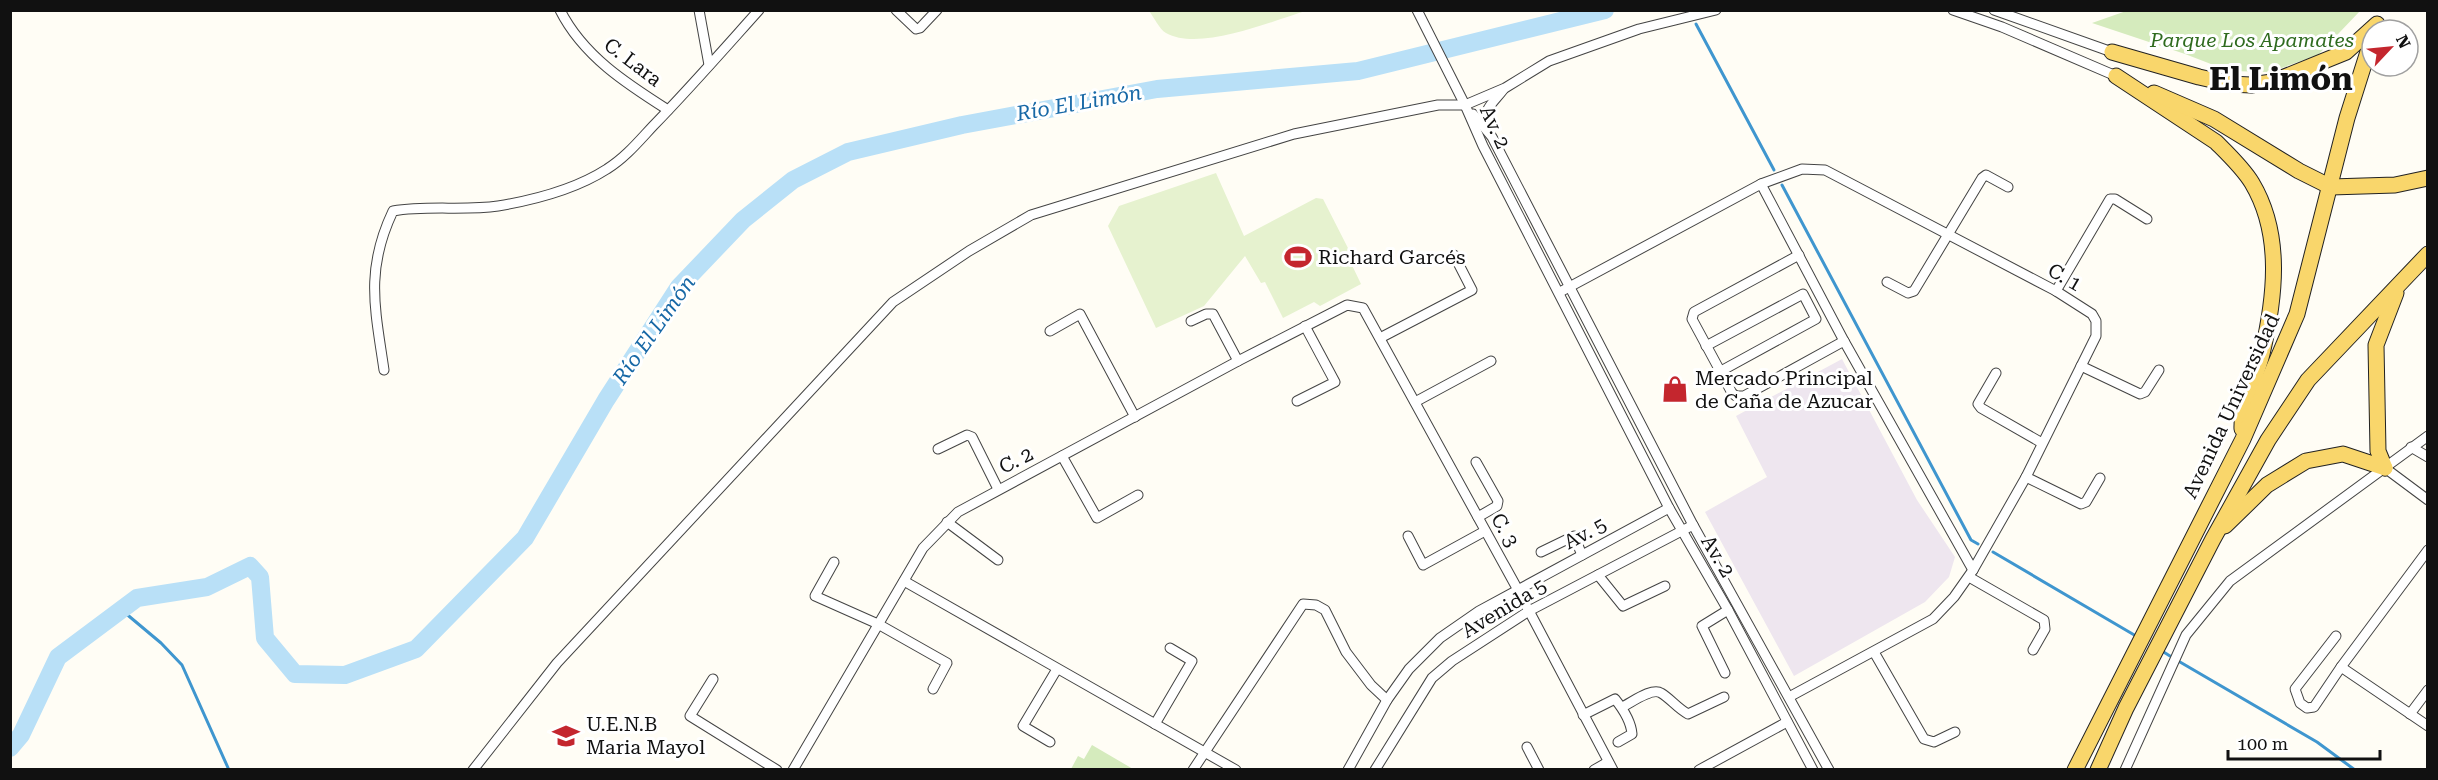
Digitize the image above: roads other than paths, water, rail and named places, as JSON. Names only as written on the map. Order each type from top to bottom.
[{"type":"main road","points":[[2112,52],[2199,77],[2230,84],[2251,85],[2272,82],[2346,52],[2360,39]]},
{"type":"main road","points":[[2116,76],[2214,119],[2299,171],[2331,187],[2395,185],[2427,178]]},
{"type":"main road","points":[[2116,76],[2223,148],[2252,183],[2268,222],[2274,258],[2271,303],[2262,355],[2242,417],[2243,439]]},
{"type":"main road","name":"Avenida Universidad","points":[[2075,770],[2243,439],[2297,314],[2347,118],[2360,77]]},
{"type":"main road","points":[[2098,770],[2126,708],[2213,539],[2268,440],[2308,380],[2427,254]]},
{"type":"main road","points":[[2385,468],[2378,451],[2376,345],[2397,288]]},
{"type":"main road","points":[[2213,539],[2267,485],[2306,461],[2343,454],[2385,468]]},
{"type":"street","name":"C. Lara","points":[[560,10],[567,26],[581,44],[599,61],[636,90],[668,110]]},
{"type":"street","points":[[699,10],[710,65]]},
{"type":"street","points":[[384,370],[373,298],[375,265],[382,235],[393,211],[413,208],[498,206],[534,198],[576,184],[606,170],[668,110],[759,10]]},
{"type":"street","points":[[896,10],[916,29],[921,28],[938,10]]},
{"type":"street","points":[[473,770],[557,663],[893,302],[969,250],[1031,215],[1294,134],[1438,105],[1465,105],[1505,88],[1549,61],[1575,51],[1639,29],[1716,10]]},
{"type":"street","points":[[1953,10],[2002,27],[2116,76]]},
{"type":"street","points":[[1994,10],[2112,52]]},
{"type":"street","points":[[1419,14],[1465,105]]},
{"type":"street","points":[[1492,137],[1486,124],[1486,114],[1488,107],[1505,88]]},
{"type":"street","name":"Av. 2","points":[[1465,105],[1492,137],[1693,525],[1830,770]]},
{"type":"street","name":"Av. 2","points":[[1465,105],[1482,146],[1560,292],[1669,508],[1728,610],[1813,770]]},
{"type":"street","name":"C. 1","points":[[1560,292],[1761,184],[1802,169],[1825,170],[2056,291],[2092,314],[2096,321],[2096,336],[2026,477],[1971,573],[1954,597],[1933,619],[1789,697]]},
{"type":"street","points":[[1887,282],[1908,293],[1914,291],[1982,178],[1986,175],[2008,187]]},
{"type":"street","points":[[1761,184],[1971,573],[2044,620],[2045,629],[2033,650]]},
{"type":"street","points":[[2056,291],[2110,199],[2115,199],[2147,219]]},
{"type":"street","points":[[1380,338],[1472,290],[1454,255]]},
{"type":"street","points":[[1799,255],[1694,312],[1692,319],[1706,346],[1732,393],[1736,396],[1744,396],[1844,341]]},
{"type":"street","points":[[1706,346],[1803,294],[1816,319],[1721,371]]},
{"type":"street","name":"C. 2","points":[[793,770],[923,548],[958,512],[1305,326],[1347,305],[1363,308]]},
{"type":"street","name":"C. 3","points":[[1363,308],[1518,590],[1610,766]]},
{"type":"street","points":[[1050,331],[1080,314],[1135,417]]},
{"type":"street","points":[[1191,321],[1213,314],[1238,361]]},
{"type":"street","points":[[1297,401],[1335,382],[1305,326]]},
{"type":"street","points":[[1415,402],[1491,361]]},
{"type":"street","points":[[2081,366],[2140,394],[2145,392],[2159,370]]},
{"type":"street","points":[[1996,373],[1978,404],[1981,408],[2042,443]]},
{"type":"street","points":[[938,449],[967,435],[972,437],[998,489]]},
{"type":"street","points":[[2125,770],[2186,635],[2230,581],[2427,436]]},
{"type":"street","points":[[2411,447],[2427,457]]},
{"type":"street","points":[[1062,456],[1097,518],[1138,495]]},
{"type":"street","points":[[1476,462],[1498,501],[1497,506],[1478,517]]},
{"type":"street","points":[[2385,468],[2427,500]]},
{"type":"street","points":[[2026,477],[2081,504],[2086,502],[2100,478]]},
{"type":"street","name":"Av. 5","points":[[1518,590],[1669,508]]},
{"type":"street","points":[[948,522],[998,560]]},
{"type":"street","name":"Avenida 5","points":[[1375,770],[1432,678],[1452,661],[1529,611],[1693,525]]},
{"type":"street","points":[[1408,536],[1423,566],[1485,531]]},
{"type":"street","points":[[1541,552],[1574,536],[1582,555]]},
{"type":"street","points":[[2336,636],[2295,689],[2300,703],[2307,708],[2314,707],[2427,550]]},
{"type":"street","points":[[834,562],[815,596],[878,624],[947,663],[933,690]]},
{"type":"street","points":[[1598,575],[1623,606],[1665,586]]},
{"type":"street","points":[[904,581],[1236,770]]},
{"type":"street","name":"Avenida 5","points":[[1348,770],[1387,700],[1409,669],[1440,638],[1479,611],[1518,590]]},
{"type":"street","points":[[1193,770],[1303,604],[1316,605],[1325,610],[1346,652],[1371,685],[1387,700]]},
{"type":"street","points":[[1725,673],[1702,626],[1728,610]]},
{"type":"street","points":[[1155,724],[1192,661],[1170,648]]},
{"type":"street","points":[[1874,652],[1924,739],[1934,742],[1955,732]]},
{"type":"street","points":[[2341,667],[2427,726]]},
{"type":"street","points":[[1050,742],[1023,726],[1057,669]]},
{"type":"street","points":[[712,679],[690,716],[777,770]]},
{"type":"street","points":[[2410,714],[2427,690]]},
{"type":"street","points":[[1622,707],[1653,692],[1660,692],[1688,714],[1724,697]]},
{"type":"street","points":[[1583,715],[1615,699],[1622,707],[1632,734],[1618,742]]},
{"type":"street","points":[[1698,770],[1787,722]]},
{"type":"street","points":[[1527,747],[1539,770]]},
{"type":"street","points":[[1594,770],[1610,766]]},
{"type":"waterway","name":"Río El Limón","points":[[10,748],[21,735],[58,657],[137,598],[207,587],[250,566],[260,577],[265,638],[295,674],[345,675],[416,649],[525,538],[606,400],[679,287],[743,220],[793,180],[848,152],[962,125],[1157,89],[1358,71],[1605,10]]},
{"type":"waterway","points":[[1696,24],[1774,170]]},
{"type":"waterway","points":[[1782,185],[1971,540],[1978,544]]},
{"type":"waterway","points":[[1993,552],[2136,636]]},
{"type":"waterway","points":[[124,612],[161,643],[182,665],[229,770]]},
{"type":"waterway","points":[[2162,651],[2170,656]]},
{"type":"waterway","points":[[2180,662],[2317,742],[2355,770]]},
{"type":"place","name":"Richard Garcés","points":[[1298,257]]},
{"type":"place","name":"Mercado Principal de Caña de Azucar","points":[[1675,389]]},
{"type":"place","name":"U.E.N.B Maria Mayol","points":[[566,736]]},
{"type":"district","name":"El Limón","points":[[2281,79]]},
{"type":"park label","name":"Parque Los Apamates","points":[[2252,40]]}]
